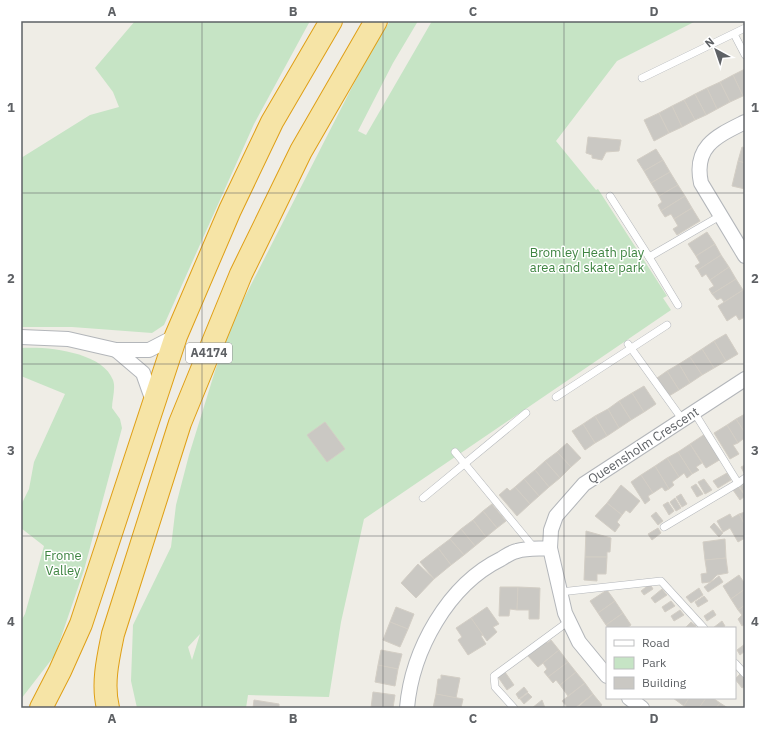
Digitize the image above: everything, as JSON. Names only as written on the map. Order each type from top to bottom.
[{"type":"highway","name":"A4174","points":[[41,708],[60,671],[81,624],[155,404],[176,336],[230,210],[269,128],[331,21]]},
{"type":"highway","name":"A4174","points":[[108,708],[106,699],[106,669],[113,634],[180,423],[241,274],[295,164],[376,21]]},
{"type":"highway","name":"A4174","points":[[32,708],[60,671]]},
{"type":"street","points":[[745,122],[723,133],[708,144],[701,156],[698,169],[701,183],[745,256]]},
{"type":"street","points":[[21,337],[68,339],[116,350],[149,350],[176,336]]},
{"type":"street","points":[[116,350],[143,373],[155,404]]},
{"type":"street","name":"Queensholm Crescent","points":[[606,675],[579,642],[569,621],[560,592],[550,548],[551,530],[556,516],[584,484],[745,379]]},
{"type":"street","points":[[407,708],[418,657],[436,622],[458,592],[485,567],[517,551],[550,548]]},
{"type":"street","points":[[630,699],[642,708]]},
{"type":"lane","points":[[642,78],[745,28]]},
{"type":"lane","points":[[734,34],[745,55]]},
{"type":"lane","points":[[610,196],[678,305]]},
{"type":"lane","points":[[649,257],[720,216]]},
{"type":"lane","points":[[556,397],[630,346],[667,324]]},
{"type":"lane","points":[[630,346],[688,415],[738,482]]},
{"type":"lane","points":[[423,498],[526,413]]},
{"type":"lane","points":[[455,452],[536,549]]},
{"type":"lane","points":[[664,527],[745,478]]},
{"type":"lane","points":[[560,592],[661,581],[703,627]]},
{"type":"lane","points":[[514,708],[495,687],[494,676],[569,621]]},
{"type":"lane","points":[[736,664],[745,674]]},
{"type":"green space","points":[[135,21],[310,21],[254,124],[164,325],[152,333],[72,327],[21,327],[21,158],[90,115],[119,107],[113,92],[95,68]]},
{"type":"green space","name":"Bromley Heath play area and skate park","points":[[390,21],[418,21],[393,63],[358,131],[366,135],[432,21],[696,21],[617,61],[556,141],[596,190],[598,189],[667,296],[663,298],[671,310],[364,519],[341,622],[329,697],[248,695],[246,708],[137,708],[131,681],[133,625],[171,547],[176,505],[189,455],[215,371],[234,318],[371,50]],"holes":[[[200,634],[192,660],[188,647]]]},
{"type":"green space","name":"Frome Valley","points":[[21,348],[45,348],[59,350],[86,357],[98,363],[107,371],[113,380],[114,390],[112,408],[120,419],[122,428],[84,570],[55,655],[21,699],[21,621],[25,614],[44,546],[21,528],[21,505],[29,489],[34,462],[65,394],[21,376]]},
{"type":"building","points":[[745,69],[745,95],[743,96],[733,75]]},
{"type":"building","points":[[733,75],[743,96],[730,102],[720,82]]},
{"type":"building","points":[[720,82],[730,102],[717,109],[707,88]]},
{"type":"building","points":[[707,88],[717,109],[706,115],[695,94]]},
{"type":"building","points":[[695,94],[706,115],[695,120],[684,100]]},
{"type":"building","points":[[684,100],[695,120],[682,127],[672,106]]},
{"type":"building","points":[[672,106],[682,127],[669,133],[659,113]]},
{"type":"building","points":[[659,113],[669,133],[654,141],[644,120]]},
{"type":"building","points":[[588,137],[621,140],[619,151],[606,152],[602,160],[592,158],[592,155],[586,153]]},
{"type":"building","points":[[742,147],[745,148],[745,163],[738,161]]},
{"type":"building","points":[[656,149],[663,160],[644,171],[637,160]]},
{"type":"building","points":[[663,160],[670,172],[651,183],[644,171]]},
{"type":"building","points":[[738,161],[745,163],[745,189],[732,186]]},
{"type":"building","points":[[670,172],[678,185],[659,196],[651,183]]},
{"type":"building","points":[[678,185],[685,196],[661,211],[658,205],[662,202],[659,196]]},
{"type":"building","points":[[685,196],[692,208],[674,219],[671,214],[665,217],[661,211]]},
{"type":"building","points":[[692,208],[700,221],[677,235],[673,229],[678,226],[674,219]]},
{"type":"building","points":[[707,232],[715,244],[696,256],[688,244]]},
{"type":"building","points":[[715,244],[721,255],[698,270],[695,266],[700,263],[696,256]]},
{"type":"building","points":[[721,255],[729,267],[710,280],[706,274],[702,277],[698,270]]},
{"type":"building","points":[[729,267],[736,279],[712,294],[709,289],[714,286],[710,280]]},
{"type":"building","points":[[736,279],[743,290],[724,302],[721,298],[717,300],[712,294]]},
{"type":"building","points":[[743,290],[745,293],[745,317],[739,320],[736,315],[727,321],[718,306]]},
{"type":"building","points":[[726,334],[738,354],[726,361],[714,341]]},
{"type":"building","points":[[714,341],[726,361],[714,368],[702,349]]},
{"type":"building","points":[[702,349],[714,368],[702,375],[690,357]]},
{"type":"building","points":[[690,357],[702,375],[690,383],[679,364]]},
{"type":"building","points":[[679,364],[690,383],[679,390],[667,371]]},
{"type":"building","points":[[667,371],[679,390],[669,396],[657,378]]},
{"type":"building","points":[[644,386],[656,404],[644,412],[632,393]]},
{"type":"building","points":[[632,393],[644,412],[631,420],[619,401]]},
{"type":"building","points":[[619,401],[631,420],[619,428],[608,409]]},
{"type":"building","points":[[608,409],[619,428],[607,436],[595,416]]},
{"type":"building","points":[[745,414],[745,433],[736,419]]},
{"type":"building","points":[[595,416],[607,436],[595,443],[583,424]]},
{"type":"building","points":[[736,419],[745,433],[745,442],[743,439],[738,443],[727,425]]},
{"type":"building","points":[[325,422],[345,449],[327,462],[307,435]]},
{"type":"building","points":[[583,424],[595,443],[585,450],[572,431]]},
{"type":"building","points":[[727,425],[738,443],[733,445],[739,454],[730,459],[714,433]]},
{"type":"building","points":[[705,434],[721,459],[706,468],[690,444]]},
{"type":"building","points":[[567,443],[581,458],[571,467],[557,452]]},
{"type":"building","points":[[690,444],[702,463],[696,467],[699,470],[692,474],[678,452]]},
{"type":"building","points":[[557,452],[571,467],[560,478],[545,461]]},
{"type":"building","points":[[678,452],[692,474],[687,478],[684,473],[679,477],[667,458]]},
{"type":"building","points":[[667,458],[679,477],[672,482],[674,485],[669,489],[655,466]]},
{"type":"building","points":[[545,461],[560,478],[549,487],[535,470]]},
{"type":"building","points":[[745,465],[745,472],[744,473],[741,467]]},
{"type":"building","points":[[655,466],[669,489],[665,491],[662,487],[653,493],[641,475]]},
{"type":"building","points":[[535,470],[549,487],[539,496],[524,479]]},
{"type":"building","points":[[727,473],[731,480],[718,488],[713,481]]},
{"type":"building","points":[[641,475],[653,493],[648,496],[650,500],[645,504],[631,482]]},
{"type":"building","points":[[524,479],[539,496],[530,504],[515,487]]},
{"type":"building","points":[[704,479],[712,490],[705,494],[698,482]]},
{"type":"building","points":[[745,483],[745,495],[740,487]]},
{"type":"building","points":[[696,484],[703,494],[697,497],[691,487]]},
{"type":"building","points":[[621,485],[640,501],[630,513],[626,510],[622,515],[607,503]]},
{"type":"building","points":[[515,487],[530,504],[517,516],[499,495],[507,488],[510,491]]},
{"type":"building","points":[[739,487],[745,496],[740,500],[733,490]]},
{"type":"building","points":[[681,494],[687,504],[682,507],[676,497]]},
{"type":"building","points":[[675,498],[681,508],[676,511],[670,502]]},
{"type":"building","points":[[668,502],[674,511],[669,515],[663,505]]},
{"type":"building","points":[[607,503],[622,515],[617,522],[620,525],[615,532],[595,516]]},
{"type":"building","points":[[492,504],[506,521],[497,528],[483,511]]},
{"type":"building","points":[[483,511],[497,528],[486,537],[473,520]]},
{"type":"building","points":[[656,512],[663,521],[658,525],[651,516]]},
{"type":"building","points":[[745,512],[745,525],[739,514]]},
{"type":"building","points":[[730,514],[732,518],[739,514],[745,525],[745,538],[738,542],[730,528],[723,532],[717,521]]},
{"type":"building","points":[[473,520],[486,537],[475,546],[461,529]]},
{"type":"building","points":[[714,523],[723,533],[719,537],[710,527]]},
{"type":"building","points":[[658,528],[661,533],[652,540],[648,534]]},
{"type":"building","points":[[461,529],[475,546],[464,555],[450,539]]},
{"type":"building","points":[[586,531],[611,538],[610,552],[607,552],[607,557],[585,557]]},
{"type":"building","points":[[450,539],[464,555],[451,565],[438,548]]},
{"type":"building","points":[[725,539],[726,558],[705,560],[703,542]]},
{"type":"building","points":[[438,548],[451,565],[434,579],[420,562]]},
{"type":"building","points":[[585,557],[607,557],[606,574],[597,574],[597,581],[584,580]]},
{"type":"building","points":[[726,558],[728,573],[717,575],[710,582],[702,583],[701,574],[707,573],[705,560]]},
{"type":"building","points":[[418,564],[434,579],[416,598],[401,583]]},
{"type":"building","points":[[739,575],[745,584],[745,589],[731,599],[723,586]]},
{"type":"building","points":[[719,576],[723,582],[708,592],[704,587]]},
{"type":"building","points":[[650,584],[653,589],[644,595],[641,591]]},
{"type":"building","points":[[500,587],[518,587],[517,610],[510,609],[509,616],[499,616]]},
{"type":"building","points":[[518,587],[540,588],[539,619],[529,619],[529,610],[517,610]]},
{"type":"building","points":[[699,588],[703,595],[691,603],[686,597]]},
{"type":"building","points":[[662,589],[667,595],[655,603],[651,598]]},
{"type":"building","points":[[745,589],[745,605],[738,610],[731,599]]},
{"type":"building","points":[[607,590],[615,601],[598,613],[590,601]]},
{"type":"building","points":[[704,596],[708,601],[698,607],[695,602]]},
{"type":"building","points":[[615,601],[623,613],[606,625],[598,613]]},
{"type":"building","points":[[671,601],[675,606],[665,612],[662,607]]},
{"type":"building","points":[[745,605],[745,624],[742,626],[738,619],[742,615],[738,610]]},
{"type":"building","points":[[396,607],[414,614],[408,629],[390,622]]},
{"type":"building","points":[[487,607],[499,624],[493,627],[497,632],[487,641],[471,618]]},
{"type":"building","points":[[680,610],[684,615],[674,621],[671,616]]},
{"type":"building","points":[[713,610],[716,615],[707,621],[704,616]]},
{"type":"building","points":[[623,613],[631,625],[628,627],[607,627],[606,625]]},
{"type":"building","points":[[471,618],[483,635],[481,636],[486,644],[468,655],[458,640],[462,637],[456,628]]},
{"type":"building","points":[[722,621],[725,626],[724,627],[714,627]]},
{"type":"building","points":[[390,622],[408,629],[400,647],[383,640]]},
{"type":"building","points":[[691,622],[696,626],[694,627],[686,627]]},
{"type":"building","points":[[551,640],[559,650],[538,667],[527,655],[545,641],[547,643]]},
{"type":"building","points":[[745,644],[745,651],[740,655],[737,650]]},
{"type":"building","points":[[381,650],[402,654],[398,669],[378,665]]},
{"type":"building","points":[[559,650],[568,662],[548,677],[544,672],[547,669],[543,663]]},
{"type":"building","points":[[568,662],[576,672],[560,685],[556,680],[553,683],[548,677]]},
{"type":"building","points":[[378,665],[398,669],[395,686],[375,682]]},
{"type":"building","points":[[505,672],[514,685],[507,690],[498,677]]},
{"type":"building","points":[[576,672],[585,683],[568,696],[560,685]]},
{"type":"building","points":[[740,674],[745,680],[745,686],[742,688],[736,678]]},
{"type":"building","points":[[441,675],[460,678],[456,698],[436,694],[438,679],[441,679]]},
{"type":"building","points":[[585,683],[593,694],[575,708],[568,708],[562,701]]},
{"type":"building","points":[[524,687],[528,692],[519,699],[516,694]]},
{"type":"building","points":[[373,692],[395,695],[393,708],[371,708]]},
{"type":"building","points":[[528,693],[532,697],[524,704],[520,699]]},
{"type":"building","points":[[436,694],[463,699],[461,708],[433,708]]},
{"type":"building","points":[[593,694],[602,705],[599,708],[577,708]]},
{"type":"building","points":[[674,699],[688,699],[684,706]]},
{"type":"building","points":[[688,699],[705,699],[699,708],[687,708],[684,706]]},
{"type":"building","points":[[705,699],[714,699],[720,703],[716,708],[699,708]]},
{"type":"building","points":[[254,700],[279,704],[279,708],[253,708]]},
{"type":"building","points":[[542,700],[545,708],[532,708]]},
{"type":"building","points":[[720,703],[728,708],[716,708]]}]
